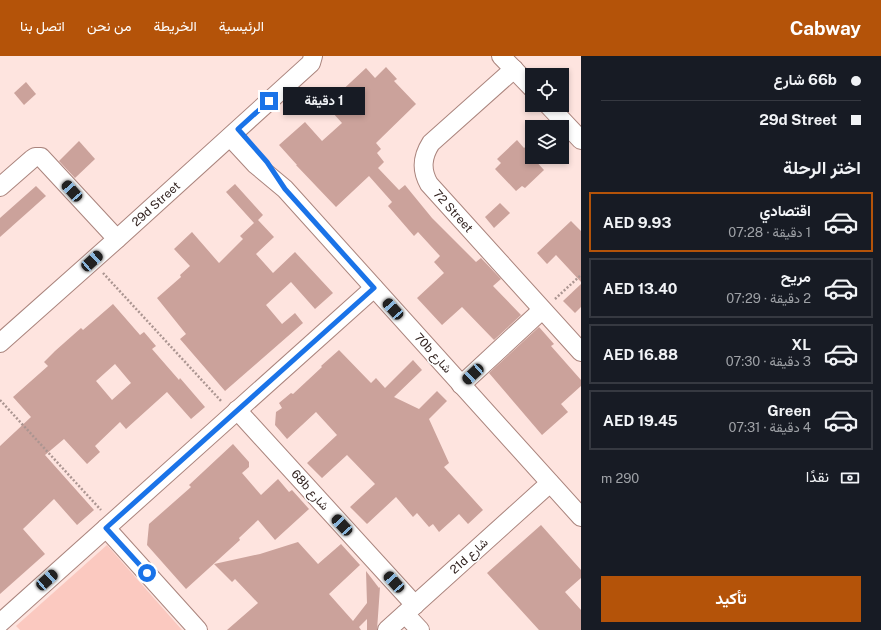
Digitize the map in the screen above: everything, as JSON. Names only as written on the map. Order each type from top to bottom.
[{"type":"street","points":[[501,56],[525,81]]},
{"type":"street","name":"29d Street","points":[[0,343],[234,133],[314,58]]},
{"type":"street","name":"72 Street","points":[[514,69],[431,143],[425,155],[423,169],[429,184],[581,352]]},
{"type":"street","points":[[555,112],[581,140]]},
{"type":"street","name":"70b شارع","points":[[234,133],[255,164],[285,189],[581,517]]},
{"type":"street","points":[[0,187],[32,158],[41,157],[117,239]]},
{"type":"street","points":[[0,623],[374,288]]},
{"type":"street","points":[[461,385],[542,310]]},
{"type":"street","name":"68b شارع","points":[[235,412],[410,610],[420,630]]},
{"type":"street","name":"21d شارع","points":[[388,630],[550,483]]},
{"type":"street","points":[[109,525],[198,630]]},
{"type":"path","points":[[92,261],[235,412]]},
{"type":"path","points":[[542,310],[581,275]]},
{"type":"path","points":[[0,400],[109,525]]},
{"type":"shaded area","points":[[107,545],[182,630],[20,630],[16,626]]},
{"type":"building","points":[[386,67],[397,79],[394,81],[416,104],[376,143],[381,149],[377,153],[384,162],[378,168],[399,190],[405,185],[432,218],[476,262],[481,258],[501,279],[493,286],[521,315],[494,340],[462,307],[442,325],[417,298],[444,273],[434,262],[440,256],[418,232],[414,236],[388,206],[392,202],[369,176],[336,207],[279,145],[305,122],[322,141],[342,123],[332,112],[343,103],[336,96],[366,68],[375,78]]},
{"type":"building","points":[[26,82],[36,94],[24,105],[14,93]]},
{"type":"building","points":[[517,140],[524,148],[525,147],[525,164],[538,164],[544,170],[525,188],[522,186],[516,191],[495,169],[501,163],[497,159]]},
{"type":"building","points":[[79,141],[95,159],[75,178],[59,161]]},
{"type":"building","points":[[235,184],[263,215],[258,220],[274,237],[256,254],[273,273],[295,252],[333,293],[315,309],[291,282],[266,305],[282,324],[295,313],[303,323],[225,391],[180,339],[186,334],[157,298],[181,277],[180,275],[190,266],[174,249],[192,232],[219,263],[243,239],[240,236],[254,223],[226,192]]},
{"type":"building","points":[[36,186],[46,196],[0,237],[0,218]]},
{"type":"building","points":[[500,203],[510,213],[494,228],[485,217]]},
{"type":"building","points":[[571,221],[581,231],[581,282],[556,255],[547,264],[537,253]]},
{"type":"building","points":[[581,284],[581,307],[575,313],[563,301]]},
{"type":"building","points":[[113,304],[140,335],[144,332],[156,346],[152,349],[205,407],[191,419],[167,392],[126,429],[120,422],[95,446],[100,452],[87,464],[64,439],[45,455],[94,510],[77,525],[54,499],[23,529],[45,554],[0,594],[0,446],[31,417],[13,397],[48,366],[44,362],[55,351],[81,328],[83,330]],"holes":[[[115,364],[131,383],[112,400],[96,381]]]},
{"type":"building","points":[[539,327],[554,344],[551,346],[581,380],[581,386],[561,404],[568,412],[542,435],[489,373]]},
{"type":"building","points":[[339,350],[371,383],[376,378],[385,388],[413,360],[422,370],[394,397],[419,409],[437,391],[447,401],[429,419],[449,463],[444,467],[483,510],[468,524],[459,514],[439,532],[433,524],[429,527],[417,513],[413,517],[396,497],[367,524],[350,507],[375,484],[347,455],[322,478],[307,463],[337,435],[316,412],[287,439],[275,425],[276,412],[282,408],[279,403],[291,393],[293,394]]},
{"type":"building","points":[[233,444],[249,462],[249,467],[242,473],[261,495],[278,479],[289,492],[292,490],[309,509],[275,540],[258,520],[239,538],[240,540],[186,589],[147,545],[149,524],[191,487],[189,485]]},
{"type":"building","points":[[541,525],[581,570],[581,578],[565,592],[581,610],[581,630],[539,630],[487,573]]},
{"type":"building","points":[[298,542],[318,564],[341,544],[360,565],[329,594],[353,621],[367,603],[366,571],[379,588],[380,587],[377,630],[367,630],[367,619],[359,627],[361,630],[227,630],[258,603],[235,579],[232,582],[214,564],[260,554]]},
{"type":"route","points":[[147,573],[106,528],[374,288],[285,189],[267,162],[238,129],[269,101]]}]
